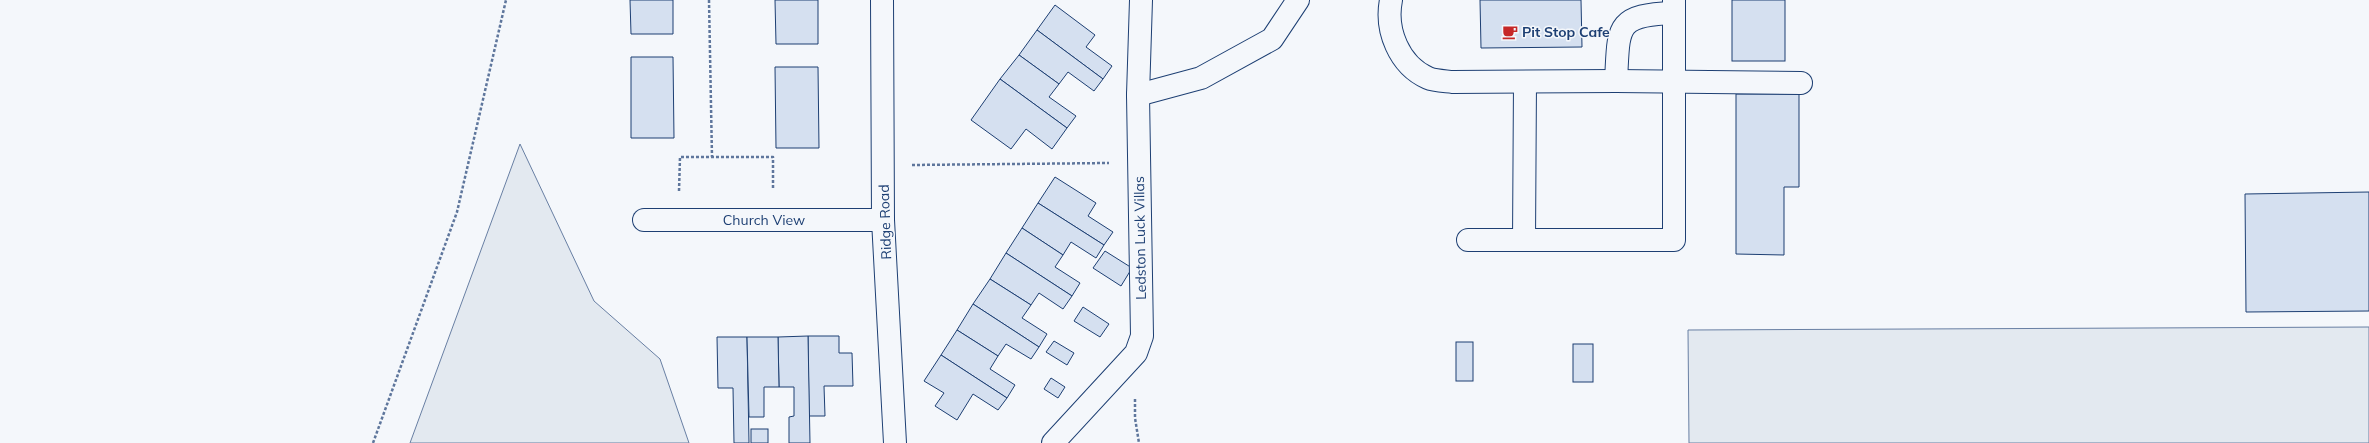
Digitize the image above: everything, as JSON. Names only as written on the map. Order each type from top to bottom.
[{"type":"street","name":"Ridge Road","points":[[882,0],[883,220],[895,443]]},
{"type":"street","name":"Ledston Luck Villas","points":[[1053,443],[1136,353],[1142,336],[1138,95],[1141,0]]},
{"type":"street","points":[[1138,95],[1201,78],[1272,39],[1298,0]]},
{"type":"street","points":[[1391,0],[1390,29],[1397,48],[1411,68],[1429,79],[1453,82],[1673,81],[1801,83]]},
{"type":"street","points":[[1468,240],[1674,240],[1674,7],[1644,14],[1630,21],[1624,26],[1618,41],[1616,81]]},
{"type":"street","points":[[1524,240],[1525,82]]},
{"type":"street","name":"Church View","points":[[644,220],[883,220]]},
{"type":"path","points":[[373,443],[457,212],[506,0]]},
{"type":"path","points":[[709,0],[712,157]]},
{"type":"path","points":[[679,220],[680,157],[773,157],[773,220]]},
{"type":"path","points":[[883,165],[1139,162]]},
{"type":"shaded area","points":[[520,144],[594,301],[660,359],[689,443],[410,443]]},
{"type":"shaded area","points":[[2369,327],[2369,443],[1689,443],[1688,330]]},
{"type":"building","points":[[630,0],[673,0],[673,34],[631,34]]},
{"type":"building","points":[[775,0],[818,0],[818,44],[776,44]]},
{"type":"building","points":[[1480,0],[1581,0],[1582,47],[1481,48]]},
{"type":"building","points":[[1732,0],[1785,0],[1785,61],[1732,61]]},
{"type":"building","points":[[1055,5],[1095,35],[1086,47],[1112,66],[1103,79],[1037,30]]},
{"type":"building","points":[[1037,30],[1103,79],[1094,91],[1068,72],[1059,84],[1019,55]]},
{"type":"building","points":[[1019,55],[1059,84],[1049,97],[1076,116],[1067,128],[1000,79]]},
{"type":"building","points":[[631,57],[673,57],[674,138],[631,138]]},
{"type":"building","points":[[775,67],[818,67],[819,148],[776,148]]},
{"type":"building","points":[[1000,79],[1067,128],[1052,149],[1026,129],[1011,149],[971,120]]},
{"type":"building","points":[[1736,94],[1799,94],[1799,187],[1784,187],[1784,255],[1736,254]]},
{"type":"building","points":[[1055,177],[1096,203],[1088,216],[1113,232],[1104,245],[1038,203]]},
{"type":"building","points":[[2369,192],[2369,311],[2246,312],[2245,194]]},
{"type":"building","points":[[1038,203],[1104,245],[1096,258],[1071,242],[1063,255],[1022,228]]},
{"type":"building","points":[[1022,228],[1063,255],[1055,267],[1080,283],[1072,296],[1006,253]]},
{"type":"building","points":[[1105,251],[1132,268],[1121,286],[1093,268]]},
{"type":"building","points":[[1006,253],[1072,296],[1063,309],[1039,293],[1031,305],[990,279]]},
{"type":"building","points":[[990,279],[1031,305],[1022,318],[1047,334],[1039,347],[973,304]]},
{"type":"building","points":[[973,304],[1039,347],[1031,359],[1006,344],[998,356],[957,330]]},
{"type":"building","points":[[1083,307],[1109,324],[1100,337],[1074,321]]},
{"type":"building","points":[[957,330],[998,356],[990,369],[1015,385],[1007,398],[941,355]]},
{"type":"building","points":[[808,336],[839,336],[839,353],[852,353],[853,386],[824,386],[825,416],[809,416]]},
{"type":"building","points":[[808,336],[810,443],[789,443],[789,417],[794,416],[794,387],[779,387],[778,337]]},
{"type":"building","points":[[717,337],[747,337],[749,443],[734,443],[733,388],[718,388]]},
{"type":"building","points":[[747,337],[778,337],[779,387],[764,387],[764,417],[749,417]]},
{"type":"building","points":[[1054,341],[1074,353],[1067,365],[1046,352]]},
{"type":"building","points":[[1456,342],[1473,342],[1473,381],[1456,381]]},
{"type":"building","points":[[1573,344],[1593,344],[1593,382],[1573,382]]},
{"type":"building","points":[[941,355],[1007,398],[998,410],[973,394],[957,420],[935,406],[944,393],[924,381]]},
{"type":"building","points":[[1051,378],[1065,387],[1058,398],[1044,389]]},
{"type":"building","points":[[751,429],[768,429],[768,443],[751,443]]},
{"type":"place","name":"Pit Stop Cafe","points":[[1510,32]]}]
